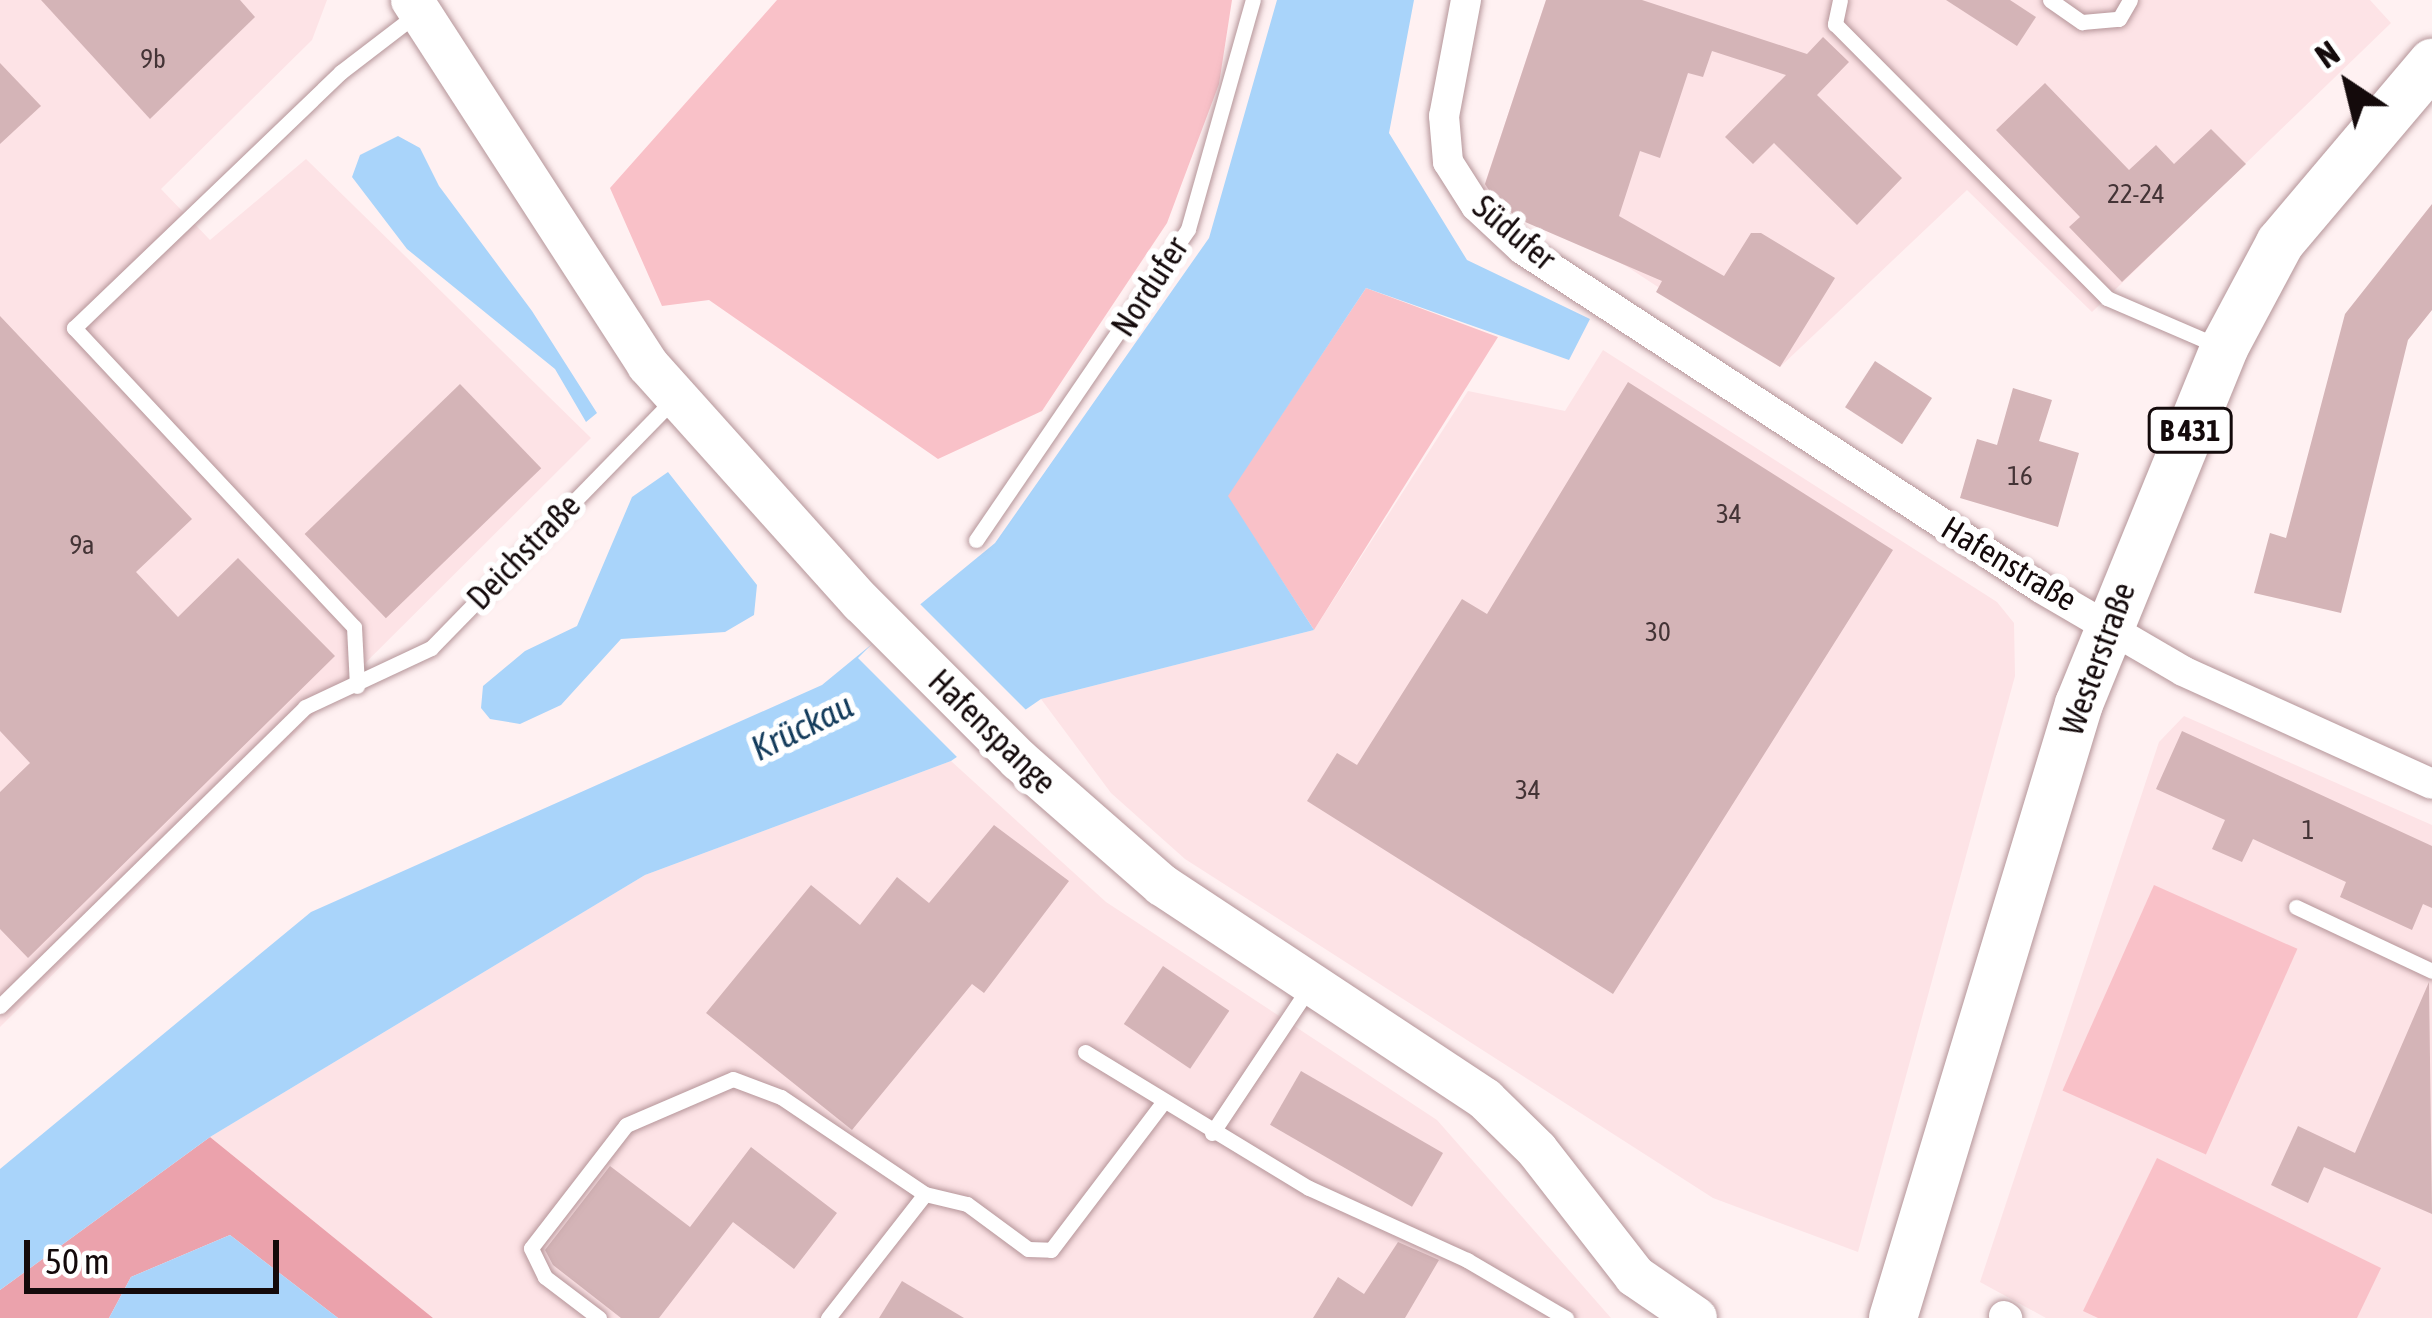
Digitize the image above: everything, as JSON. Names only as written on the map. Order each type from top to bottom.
[{"type":"main road","name":"Westerstraße","points":[[1893,1318],[2109,622],[2224,348],[2280,243],[2432,63]]},
{"type":"street","name":"Hafenspange","points":[[423,4],[572,254],[675,398],[861,602],[1019,760],[1162,885],[1485,1099],[1537,1150],[1635,1276],[1696,1318]]},
{"type":"street","name":"Südufer","points":[[1463,15],[1443,136],[1458,182],[1522,249],[1609,303]]},
{"type":"street","name":"Hafenstraße","points":[[1609,303],[2041,588],[2109,622],[2183,671],[2432,784]]},
{"type":"lane","name":"Nordufer","points":[[976,540],[1188,229],[1253,0]]},
{"type":"lane","points":[[1463,15],[1480,0]]},
{"type":"lane","points":[[1840,0],[1835,24],[2107,298],[2224,348]]},
{"type":"lane","points":[[2050,0],[2082,22],[2119,19],[2130,0]]},
{"type":"lane","points":[[358,686],[354,627],[74,328],[327,85],[423,4]]},
{"type":"lane","name":"Deichstraße","points":[[0,1006],[305,707],[358,686],[431,647],[675,398]]},
{"type":"lane","points":[[2296,907],[2432,971]]},
{"type":"lane","points":[[1212,1133],[1312,982]]},
{"type":"lane","points":[[1085,1052],[1161,1105],[1566,1318]]},
{"type":"lane","points":[[599,1318],[544,1277],[531,1248],[626,1126],[733,1079],[781,1097],[925,1194],[967,1204],[1028,1249],[1051,1250],[1161,1105]]},
{"type":"lane","points":[[828,1318],[925,1194]]},
{"type":"shaded area","points":[[0,0],[327,0],[312,40],[161,189],[210,240],[306,159],[591,438],[0,1027]]},
{"type":"shaded area","points":[[777,0],[1232,0],[1219,84],[1167,223],[1042,411],[938,459],[709,300],[662,306],[610,188]]},
{"type":"shaded area","points":[[1546,0],[2370,0],[2391,23],[2092,312],[1967,190],[1780,367],[1626,266],[1483,189]]},
{"type":"shaded area","points":[[1366,288],[1498,337],[1314,630],[1227,496]]},
{"type":"shaded area","points":[[1603,350],[1997,602],[2014,623],[2015,676],[1858,1252],[1713,1198],[1185,859],[1111,793],[1041,699],[1314,630],[1468,391],[1565,411]]},
{"type":"shaded area","points":[[2184,716],[2432,825],[2432,1318],[2046,1318],[1980,1282],[2159,742]]},
{"type":"shaded area","points":[[951,761],[1106,902],[1437,1120],[1611,1318],[433,1318],[210,1137],[645,875]]},
{"type":"shaded area","points":[[2154,885],[2297,949],[2206,1154],[2062,1091]]},
{"type":"shaded area","points":[[210,1137],[433,1318],[338,1318],[230,1235],[131,1277],[109,1318],[0,1318],[0,1290]]},
{"type":"shaded area","points":[[2157,1158],[2381,1268],[2357,1318],[2098,1318],[2083,1311]]},
{"type":"water","name":"Krückau","points":[[1277,0],[1414,0],[1389,133],[1467,260],[1590,319],[1569,360],[1366,288],[1228,496],[1314,630],[1041,699],[951,761],[645,875],[210,1137],[0,1290],[0,1169],[311,912],[822,685],[995,543],[1209,238]]},
{"type":"water","points":[[398,136],[420,148],[439,186],[532,311],[597,413],[586,422],[555,369],[407,249],[352,177],[360,155]]},
{"type":"water","points":[[668,472],[757,585],[754,615],[725,632],[621,639],[561,705],[520,724],[490,719],[481,708],[483,686],[525,651],[577,626],[632,497]]},
{"type":"water","points":[[230,1235],[338,1318],[109,1318],[131,1277]]},
{"type":"pier","points":[[916,600],[1030,714],[972,772],[858,658]]},
{"type":"building","points":[[41,0],[240,0],[255,17],[150,119]]},
{"type":"building","points":[[1546,0],[1642,0],[1807,54],[1823,37],[1849,62],[1817,95],[1902,178],[1857,225],[1774,143],[1753,164],[1725,137],[1786,75],[1712,51],[1703,77],[1688,73],[1660,158],[1640,151],[1619,216],[1724,276],[1751,233],[1761,233],[1835,278],[1780,367],[1656,292],[1662,281],[1518,219],[1490,192],[1485,184]]},
{"type":"building","points":[[1946,0],[2010,0],[2036,17],[2017,46]]},
{"type":"building","points":[[0,63],[41,106],[0,144]]},
{"type":"building","points":[[2045,83],[2129,170],[2156,145],[2174,164],[2211,129],[2246,164],[2122,282],[2069,227],[2080,217],[1996,130]]},
{"type":"building","points":[[2432,204],[2432,310],[2408,340],[2341,613],[2254,593],[2270,533],[2286,538],[2345,314]]},
{"type":"building","points":[[0,316],[192,519],[136,572],[178,617],[238,558],[335,656],[28,958],[0,929],[0,792],[30,763],[0,731]]},
{"type":"building","points":[[1875,361],[1932,398],[1902,444],[1845,407]]},
{"type":"building","points":[[1628,382],[1893,550],[1613,994],[1307,801],[1337,753],[1357,765],[1462,599],[1487,614]]},
{"type":"building","points":[[460,384],[541,468],[386,618],[305,534]]},
{"type":"building","points":[[2013,388],[2052,400],[2039,441],[2079,453],[2058,527],[1960,498],[1977,439],[1997,445]]},
{"type":"building","points":[[2182,731],[2432,846],[2432,908],[2423,904],[2412,930],[2340,897],[2346,882],[2253,839],[2242,862],[2212,849],[2225,820],[2156,789]]},
{"type":"building","points":[[994,825],[1069,881],[984,993],[972,984],[852,1130],[706,1013],[811,885],[860,925],[897,877],[929,903]]},
{"type":"building","points":[[1163,966],[1229,1011],[1190,1069],[1124,1024]]},
{"type":"building","points":[[2429,982],[2432,1214],[2324,1167],[2308,1203],[2271,1185],[2298,1126],[2355,1153]]},
{"type":"building","points":[[1301,1071],[1443,1153],[1412,1207],[1270,1125]]},
{"type":"building","points":[[751,1147],[837,1213],[794,1269],[733,1222],[659,1318],[621,1318],[553,1265],[545,1250],[610,1166],[690,1227]]},
{"type":"building","points":[[1398,1242],[1439,1260],[1405,1318],[1313,1318],[1338,1277],[1364,1294]]},
{"type":"building","points":[[902,1281],[964,1318],[879,1318]]}]
